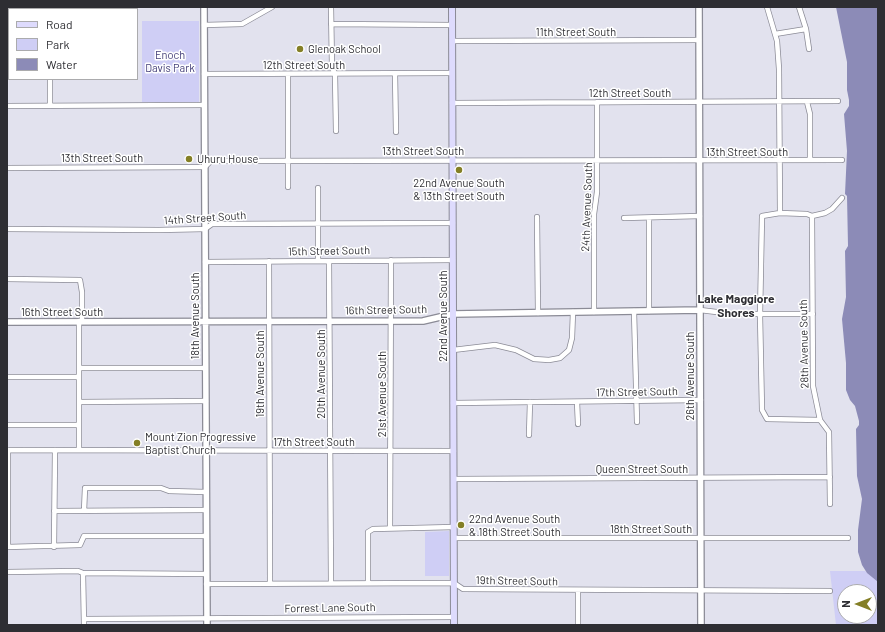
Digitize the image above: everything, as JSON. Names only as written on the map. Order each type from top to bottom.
[{"type":"main road","name":"22nd Avenue South","points":[[452,7],[454,625]]},
{"type":"street","name":"18th Avenue South","points":[[204,7],[207,622]]},
{"type":"street","points":[[204,24],[242,24],[265,9],[272,7]]},
{"type":"street","points":[[331,7],[332,67],[335,74],[336,132]]},
{"type":"street","name":"26th Avenue South","points":[[699,7],[701,625]]},
{"type":"street","points":[[767,7],[775,34],[779,69],[780,213]]},
{"type":"street","points":[[799,7],[806,29],[809,49]]},
{"type":"street","points":[[331,24],[452,25]]},
{"type":"street","points":[[775,34],[806,29]]},
{"type":"street","name":"11th Street South","points":[[452,41],[699,40]]},
{"type":"street","points":[[395,73],[396,132]]},
{"type":"street","name":"12th Street South","points":[[204,74],[452,73]]},
{"type":"street","points":[[288,74],[288,187]]},
{"type":"street","points":[[50,80],[50,106]]},
{"type":"street","name":"12th Street South","points":[[452,103],[700,103],[838,101]]},
{"type":"street","name":"24th Avenue South","points":[[594,312],[594,214],[597,192],[597,102]]},
{"type":"street","points":[[807,102],[810,114],[810,160]]},
{"type":"street","points":[[7,106],[204,104]]},
{"type":"street","name":"13th Street South","points":[[7,168],[205,167],[211,161],[288,160],[842,160]]},
{"type":"street","points":[[318,188],[318,260]]},
{"type":"street","points":[[820,420],[767,419],[762,410],[760,315],[762,216],[780,213],[807,214],[812,216],[825,213],[832,209],[842,198]]},
{"type":"street","points":[[624,218],[700,216]]},
{"type":"street","name":"28th Avenue South","points":[[812,216],[813,386],[820,420],[829,432],[830,504]]},
{"type":"street","points":[[537,217],[538,313]]},
{"type":"street","points":[[649,218],[649,311]]},
{"type":"street","name":"14th Street South","points":[[7,229],[205,229],[212,224],[453,223]]},
{"type":"street","name":"21st Avenue South","points":[[390,528],[391,260]]},
{"type":"street","name":"15th Street South","points":[[205,262],[453,260]]},
{"type":"street","name":"19th Avenue South","points":[[269,261],[270,583]]},
{"type":"street","name":"20th Avenue South","points":[[329,261],[331,583]]},
{"type":"street","points":[[7,279],[77,279],[81,282],[79,450]]},
{"type":"street","name":"16th Street South","points":[[7,322],[269,320],[423,321],[453,314],[700,310],[732,314],[760,315],[813,314]]},
{"type":"street","points":[[634,311],[637,422]]},
{"type":"street","points":[[453,350],[495,345],[516,350],[534,359],[549,360],[560,358],[569,350],[572,338],[573,312]]},
{"type":"street","points":[[79,368],[205,368]]},
{"type":"street","points":[[7,378],[79,377]]},
{"type":"street","name":"17th Street South","points":[[454,403],[701,400]]},
{"type":"street","points":[[79,402],[206,401]]},
{"type":"street","points":[[529,435],[530,402]]},
{"type":"street","points":[[577,402],[578,424]]},
{"type":"street","points":[[7,425],[79,425]]},
{"type":"street","points":[[7,450],[7,547],[54,547],[80,545],[84,536],[206,536]]},
{"type":"street","name":"17th Street South","points":[[7,450],[206,450],[270,452],[454,451]]},
{"type":"street","points":[[54,450],[54,547]]},
{"type":"street","name":"Queen Street South","points":[[454,479],[830,477]]},
{"type":"street","points":[[84,511],[85,488],[161,488],[168,491],[206,492]]},
{"type":"street","points":[[54,511],[206,510]]},
{"type":"street","points":[[368,583],[368,532],[373,529],[390,528],[454,527]]},
{"type":"street","name":"18th Street South","points":[[454,538],[848,538]]},
{"type":"street","points":[[7,572],[78,571],[83,573],[206,574]]},
{"type":"street","points":[[83,573],[84,622]]},
{"type":"street","name":"19th Street South","points":[[206,584],[454,583],[463,589],[830,592]]},
{"type":"street","points":[[578,591],[578,625]]},
{"type":"street","name":"Forrest Lane South","points":[[84,622],[146,619],[207,622],[454,617]]},
{"type":"street","points":[[146,619],[146,625]]},
{"type":"green space","name":"Enoch Davis Park","points":[[142,21],[199,21],[199,102],[142,102]]},
{"type":"green space","points":[[449,531],[449,576],[425,576],[425,532]]},
{"type":"green space","points":[[830,571],[865,571],[878,582],[878,625],[836,625]]},
{"type":"water","points":[[836,7],[878,7],[878,582],[867,573],[862,565],[858,552],[858,530],[862,499],[857,476],[856,429],[859,425],[859,421],[855,406],[850,400],[846,390],[846,363],[842,319],[846,297],[845,251],[848,246],[847,196],[845,194],[847,151],[844,114],[849,106],[849,100],[847,90],[847,62]]},
{"type":"place","name":"Glenoak School","points":[[300,49]]},
{"type":"place","name":"Uhuru House","points":[[189,159]]},
{"type":"place","name":"22nd Avenue South & 13th Street South","points":[[459,170]]},
{"type":"place","name":"Mount Zion Progressive Baptist Church","points":[[137,443]]},
{"type":"place","name":"22nd Avenue South & 18th Street South","points":[[461,525]]},
{"type":"district","name":"Lake Maggiore Shores","points":[[736,306]]}]
